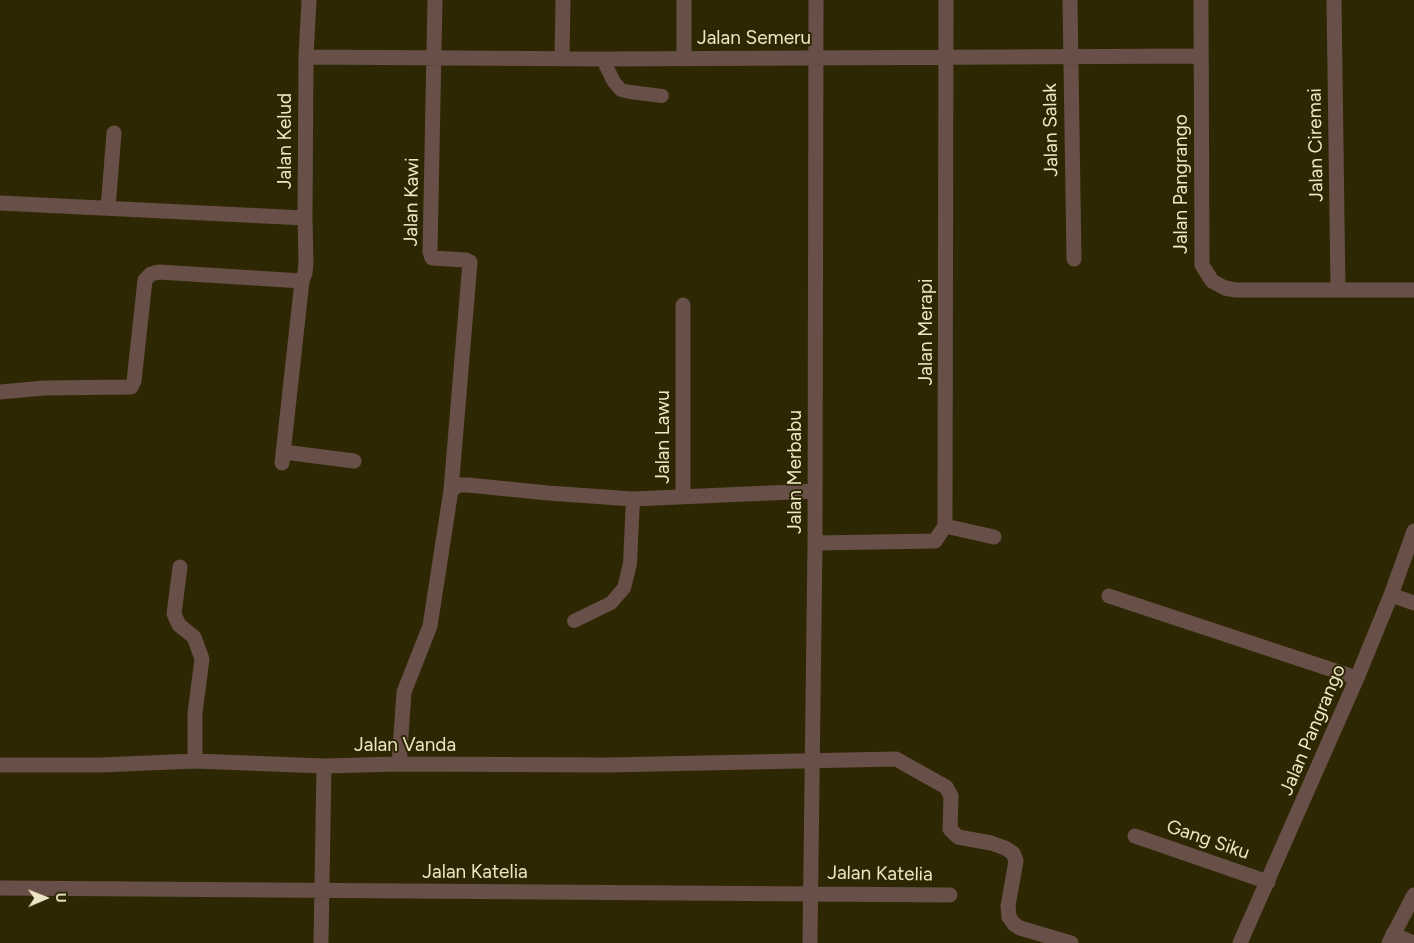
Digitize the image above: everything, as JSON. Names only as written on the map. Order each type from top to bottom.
[{"type":"street","name":"Jalan Kelud","points":[[309,0],[306,57],[306,263],[302,281],[283,458],[354,461]]},
{"type":"street","name":"Jalan Kawi","points":[[436,0],[430,252],[432,258],[466,260],[470,262],[451,490]]},
{"type":"street","points":[[562,59],[563,0]]},
{"type":"street","points":[[684,0],[684,58]]},
{"type":"street","name":"Jalan Merbabu","points":[[810,943],[815,543],[816,0]]},
{"type":"street","name":"Jalan Merapi","points":[[945,526],[946,0]]},
{"type":"street","name":"Jalan Salak","points":[[1070,0],[1074,259]]},
{"type":"street","name":"Jalan Pangrango","points":[[1201,0],[1202,265],[1212,281],[1225,288],[1236,290],[1414,290]]},
{"type":"street","name":"Jalan Ciremai","points":[[1334,0],[1338,290]]},
{"type":"street","name":"Jalan Semeru","points":[[306,57],[606,59],[1201,56]]},
{"type":"street","points":[[108,208],[114,133]]},
{"type":"street","points":[[0,203],[305,218]]},
{"type":"street","points":[[0,392],[44,388],[131,387],[134,381],[146,280],[151,274],[158,272],[302,281]]},
{"type":"street","name":"Jalan Lawu","points":[[683,306],[683,497],[815,491]]},
{"type":"street","points":[[399,764],[404,692],[430,626],[451,490],[459,485],[468,485],[633,499],[683,497]]},
{"type":"street","points":[[815,543],[935,541],[945,526],[994,537]]},
{"type":"street","name":"Jalan Pangrango","points":[[1240,943],[1358,678],[1414,530]]},
{"type":"street","points":[[180,567],[174,614],[179,625],[194,638],[202,659],[195,713],[195,761]]},
{"type":"street","points":[[1391,595],[1414,602]]},
{"type":"street","points":[[1109,596],[1358,678]]},
{"type":"street","name":"Jalan Vanda","points":[[0,765],[101,765],[195,761],[324,766],[399,764],[608,765],[896,759],[946,787],[951,796],[950,829],[953,833],[958,837],[991,842],[1013,853],[1016,861],[1008,906],[1009,917],[1014,924],[1020,928],[1071,943]]},
{"type":"street","points":[[320,943],[324,766]]},
{"type":"street","name":"Gang Siku","points":[[1135,836],[1268,882]]},
{"type":"street","name":"Jalan Katelia","points":[[0,888],[950,895]]},
{"type":"street","points":[[1413,943],[1391,939],[1414,894]]},
{"type":"lane","points":[[606,59],[606,66],[614,82],[621,90],[662,96]]},
{"type":"lane","points":[[574,621],[610,603],[624,588],[630,564],[633,499]]}]
